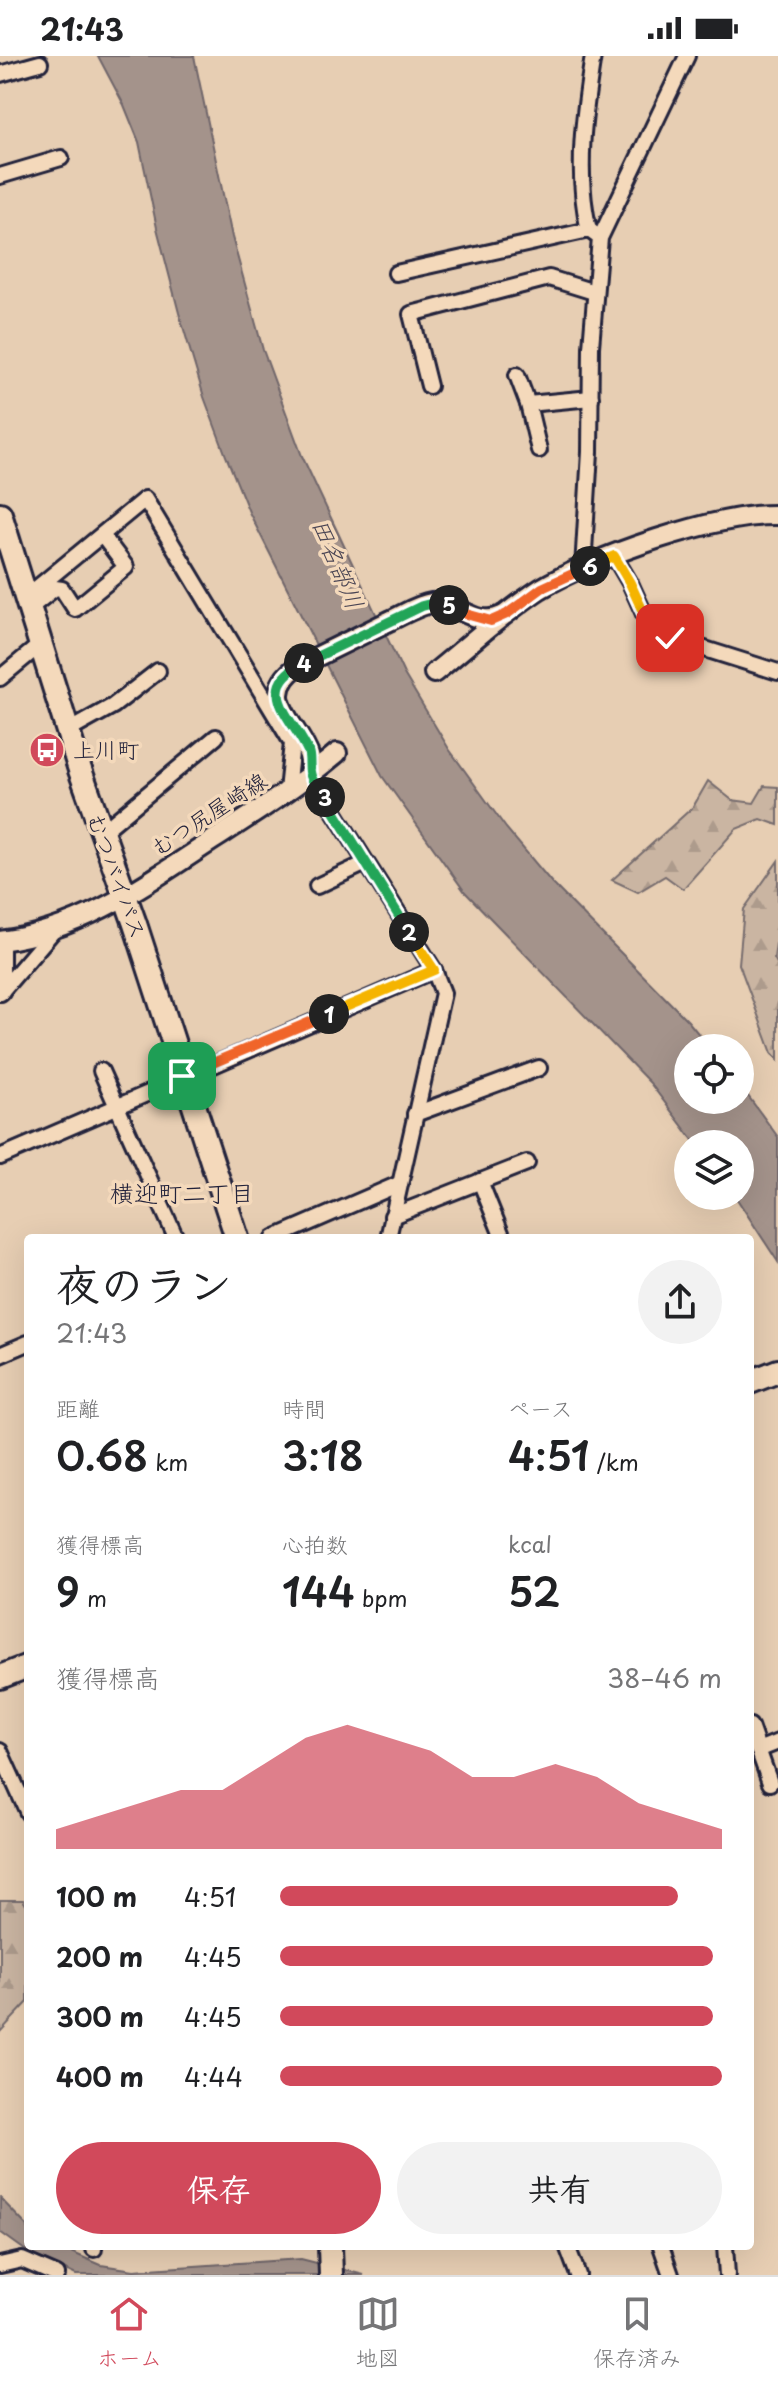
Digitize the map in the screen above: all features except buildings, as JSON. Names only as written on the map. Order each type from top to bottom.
[{"type":"highway","name":"むつバイパス","points":[[0,514],[8,567],[28,602],[101,833],[135,924],[236,1234]]},
{"type":"highway","points":[[754,1380],[778,1371]]},
{"type":"highway","points":[[0,1677],[24,1668]]},
{"type":"main road","points":[[434,673],[542,588],[583,568],[712,523],[778,515]]},
{"type":"main road","points":[[311,775],[309,753],[278,697],[280,683],[286,675],[298,666],[434,603],[446,604],[491,621],[507,614]]},
{"type":"main road","name":"むつ尻屋崎線","points":[[0,941],[54,930],[124,898],[311,775],[337,753]]},
{"type":"main road","points":[[0,947],[0,992]]},
{"type":"street","points":[[583,568],[594,234],[582,200],[581,179],[593,56]]},
{"type":"street","points":[[594,234],[687,56]]},
{"type":"street","points":[[0,74],[40,63]]},
{"type":"street","points":[[0,176],[61,158]]},
{"type":"street","points":[[396,273],[594,234]]},
{"type":"street","points":[[429,386],[411,314],[549,278],[594,292]]},
{"type":"street","points":[[517,375],[539,450]]},
{"type":"street","points":[[528,404],[591,398]]},
{"type":"street","points":[[28,602],[145,499],[292,743],[287,791]]},
{"type":"street","points":[[28,602],[55,588],[62,589],[75,609],[126,567],[102,535]]},
{"type":"street","points":[[614,556],[645,616],[670,638],[778,672]]},
{"type":"street","points":[[0,678],[41,644]]},
{"type":"street","points":[[68,731],[113,706],[158,671]]},
{"type":"street","points":[[101,833],[216,737]]},
{"type":"street","points":[[311,775],[434,970],[443,993],[389,1234]]},
{"type":"street","points":[[317,886],[366,863]]},
{"type":"street","points":[[0,992],[54,930]]},
{"type":"street","points":[[0,1157],[434,970]]},
{"type":"street","points":[[415,1114],[539,1068]]},
{"type":"street","points":[[101,1071],[174,1234]]},
{"type":"street","points":[[392,1216],[527,1163]]},
{"type":"street","points":[[480,1181],[501,1234]]},
{"type":"street","points":[[283,1234],[399,1184]]},
{"type":"street","points":[[0,1355],[24,1345]]},
{"type":"street","points":[[754,1738],[770,1783]]},
{"type":"street","points":[[758,1750],[778,1742]]},
{"type":"street","points":[[0,1751],[6,1778],[24,1807]]},
{"type":"street","points":[[569,2250],[578,2275]]},
{"type":"street","points":[[662,2250],[671,2275]]},
{"type":"street","points":[[725,2250],[727,2275]]},
{"type":"street","points":[[0,2265],[22,2260],[57,2275]]},
{"type":"green space","points":[[708,781],[732,800],[754,803],[764,786],[778,787],[778,825],[761,819],[736,829],[683,889],[665,876],[638,892],[612,880],[693,807]]},
{"type":"green space","points":[[778,861],[778,929],[774,958],[778,965],[778,1060],[772,1053],[739,964],[744,909]]},
{"type":"green space","points":[[0,1900],[23,1900],[24,2006],[0,2032]]},
{"type":"water","name":"田名部川","points":[[98,56],[194,56],[232,237],[263,350],[302,456],[404,674],[449,749],[506,828],[552,883],[699,1034],[674,1034],[674,1114],[754,1114],[754,1104],[778,1137],[778,1262],[744,1210],[754,1210],[754,1130],[685,1130],[650,1083],[465,892],[382,776],[249,512],[226,456],[204,397],[179,313],[139,142]]},
{"type":"water","points":[[0,2198],[24,2223],[24,2249],[0,2232]]},
{"type":"water","points":[[25,2250],[66,2250],[101,2265],[134,2270],[301,2259],[364,2275],[76,2275]]},
{"type":"place","name":"上川町","points":[[47,750]]},
{"type":"district","name":"横迎町二丁目","points":[[182,1194]]},
{"type":"route","points":[[182,1076],[434,970],[311,775],[309,753],[278,697],[280,683],[286,675],[298,666],[422,606],[446,604],[491,621],[507,614],[542,588],[614,556],[645,616],[670,638]]}]
